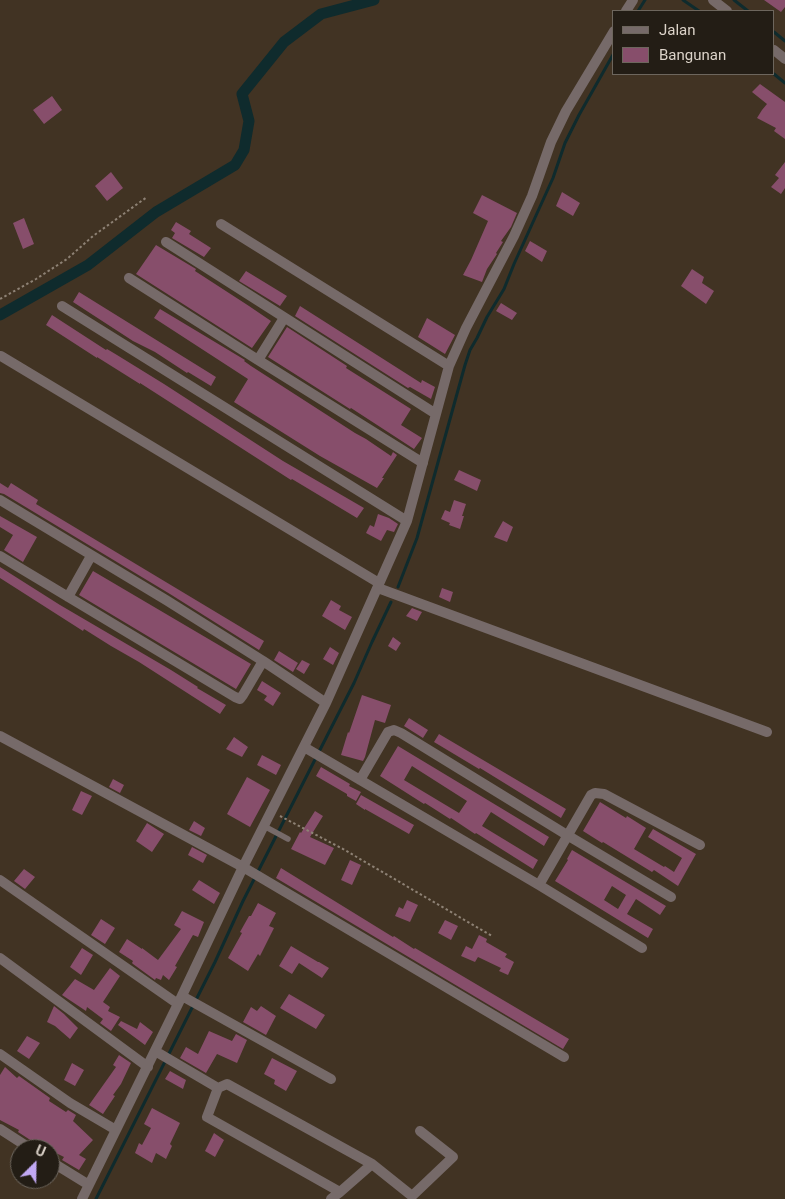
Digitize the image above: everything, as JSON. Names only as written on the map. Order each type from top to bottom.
[{"type":"street","points":[[713,0],[726,10]]},
{"type":"street","points":[[82,1199],[148,1066],[158,1053],[246,868],[307,748],[407,521],[449,366],[466,328],[514,236],[532,196],[551,142],[566,111],[612,34]]},
{"type":"street","points":[[775,51],[785,59]]},
{"type":"street","points":[[221,224],[449,366]]},
{"type":"street","points":[[166,242],[436,414]]},
{"type":"street","points":[[129,278],[423,463]]},
{"type":"street","points":[[62,306],[407,521]]},
{"type":"street","points":[[258,360],[284,318]]},
{"type":"street","points":[[1,356],[378,586],[767,732]]},
{"type":"street","points":[[0,500],[166,600],[326,703]]},
{"type":"street","points":[[0,556],[240,699],[263,661]]},
{"type":"street","points":[[68,597],[91,556]]},
{"type":"street","points":[[360,780],[388,732],[394,730],[671,897]]},
{"type":"street","points":[[0,736],[246,868],[564,1057]]},
{"type":"street","points":[[307,748],[642,948]]},
{"type":"street","points":[[539,885],[591,795],[595,793],[604,794],[700,845]]},
{"type":"street","points":[[0,880],[183,1000],[202,1006],[331,1079]]},
{"type":"street","points":[[0,958],[148,1066]]},
{"type":"street","points":[[158,1053],[218,1088]]},
{"type":"street","points":[[0,1054],[70,1103],[116,1130]]},
{"type":"street","points":[[340,1192],[207,1117],[218,1088],[227,1084],[372,1164],[410,1198],[453,1157],[420,1131]]},
{"type":"street","points":[[0,1129],[16,1139]]},
{"type":"street","points":[[332,1199],[372,1164]]},
{"type":"street","points":[[60,1167],[89,1185]]},
{"type":"lane","points":[[268,828],[286,838]]},
{"type":"path","points":[[0,299],[67,259],[93,236],[147,197]]},
{"type":"path","points":[[278,815],[342,849],[492,936]]},
{"type":"building","points":[[764,0],[785,0],[785,7],[781,12]]},
{"type":"building","points":[[760,84],[785,102],[785,139],[774,131],[776,128],[757,118],[767,104],[752,92]]},
{"type":"building","points":[[52,96],[62,110],[44,124],[33,110]]},
{"type":"building","points":[[785,162],[785,188],[781,194],[771,187],[779,178],[775,175]]},
{"type":"building","points":[[111,172],[123,188],[107,201],[95,186]]},
{"type":"building","points":[[562,192],[580,203],[573,216],[556,206]]},
{"type":"building","points":[[482,195],[517,213],[511,227],[501,241],[503,242],[487,269],[482,282],[463,275],[488,221],[473,213]]},
{"type":"building","points":[[24,218],[34,244],[23,249],[13,223]]},
{"type":"building","points":[[176,222],[191,231],[189,234],[211,248],[204,257],[172,238],[175,233],[171,230]]},
{"type":"building","points":[[530,241],[547,251],[542,262],[525,251]]},
{"type":"building","points":[[156,245],[196,269],[195,271],[271,321],[252,348],[136,274]]},
{"type":"building","points":[[692,269],[704,277],[702,283],[714,291],[706,304],[681,286]]},
{"type":"building","points":[[246,271],[287,296],[280,306],[239,281]]},
{"type":"building","points":[[79,292],[216,377],[211,386],[133,341],[73,302]]},
{"type":"building","points":[[501,303],[517,313],[512,320],[496,311]]},
{"type":"building","points":[[300,306],[421,383],[422,380],[435,387],[431,399],[410,387],[408,388],[295,316]]},
{"type":"building","points":[[160,309],[245,360],[251,366],[391,456],[393,452],[397,455],[377,488],[320,456],[234,402],[248,379],[154,318]]},
{"type":"building","points":[[52,315],[164,384],[283,461],[364,508],[357,518],[291,480],[46,325]]},
{"type":"building","points":[[427,318],[455,335],[445,354],[418,337]]},
{"type":"building","points":[[287,327],[347,366],[346,368],[411,409],[401,425],[422,438],[414,449],[268,357]]},
{"type":"building","points":[[459,470],[481,480],[477,491],[454,480]]},
{"type":"building","points":[[0,483],[8,488],[11,483],[38,500],[36,504],[264,641],[259,650],[170,594],[0,493]]},
{"type":"building","points":[[454,500],[466,504],[460,529],[449,525],[450,523],[441,519],[445,510],[450,512]]},
{"type":"building","points":[[378,514],[398,524],[394,532],[387,530],[381,541],[366,533],[370,525],[374,527]]},
{"type":"building","points":[[0,516],[37,537],[23,562],[4,550],[13,535],[0,527]]},
{"type":"building","points":[[503,521],[513,527],[507,542],[494,537]]},
{"type":"building","points":[[0,567],[226,705],[220,714],[139,662],[84,629],[83,631],[0,578]]},
{"type":"building","points":[[93,571],[251,664],[236,689],[79,595]]},
{"type":"building","points":[[442,588],[453,592],[450,602],[439,597]]},
{"type":"building","points":[[331,600],[341,606],[339,610],[352,617],[345,630],[322,616]]},
{"type":"building","points":[[412,608],[422,612],[417,621],[406,616]]},
{"type":"building","points":[[393,637],[401,643],[396,651],[388,646]]},
{"type":"building","points":[[330,647],[339,653],[333,665],[323,659]]},
{"type":"building","points":[[279,651],[298,663],[293,672],[274,660]]},
{"type":"building","points":[[302,660],[310,664],[304,674],[296,669]]},
{"type":"building","points":[[262,681],[281,693],[273,706],[264,700],[267,696],[257,690]]},
{"type":"building","points":[[362,695],[391,705],[385,723],[375,720],[363,761],[341,755]]},
{"type":"building","points":[[409,718],[428,730],[423,738],[404,726]]},
{"type":"building","points":[[439,734],[566,809],[561,818],[434,742]]},
{"type":"building","points":[[234,737],[248,747],[242,757],[226,749]]},
{"type":"building","points":[[398,746],[549,837],[544,846],[491,812],[482,826],[538,860],[533,869],[380,776]],"holes":[[[412,766],[467,801],[459,813],[404,780]]]},
{"type":"building","points":[[262,755],[281,765],[276,775],[257,765]]},
{"type":"building","points":[[321,767],[361,792],[356,801],[316,776]]},
{"type":"building","points":[[247,777],[270,790],[250,827],[227,814]]},
{"type":"building","points":[[113,779],[124,785],[120,793],[109,787]]},
{"type":"building","points":[[81,791],[92,796],[82,815],[72,810]]},
{"type":"building","points":[[361,795],[414,825],[409,834],[356,804]]},
{"type":"building","points":[[600,802],[646,828],[634,849],[664,867],[674,872],[682,858],[648,837],[653,829],[696,854],[678,886],[654,870],[652,872],[583,831]]},
{"type":"building","points":[[315,811],[323,816],[310,837],[334,848],[325,865],[291,849]]},
{"type":"building","points":[[194,821],[205,828],[201,836],[189,830]]},
{"type":"building","points":[[147,823],[164,834],[152,852],[136,841]]},
{"type":"building","points":[[192,847],[207,855],[203,863],[188,855]]},
{"type":"building","points":[[572,850],[666,906],[660,915],[636,899],[627,914],[653,929],[648,938],[555,881]],"holes":[[[612,886],[626,895],[618,909],[604,900]]]},
{"type":"building","points":[[350,860],[361,865],[352,885],[341,880]]},
{"type":"building","points":[[281,868],[393,937],[415,948],[569,1039],[563,1049],[276,878]]},
{"type":"building","points":[[24,869],[35,877],[25,889],[14,881]]},
{"type":"building","points":[[199,880],[220,893],[214,904],[192,890]]},
{"type":"building","points":[[407,900],[418,905],[410,922],[395,916],[399,907],[403,909]]},
{"type":"building","points":[[258,903],[276,913],[269,926],[274,928],[260,956],[258,954],[248,971],[228,958],[242,933],[240,932]]},
{"type":"building","points":[[182,911],[204,922],[198,937],[193,935],[169,980],[163,975],[161,980],[156,978],[155,980],[119,952],[127,939],[158,960],[181,929],[174,925]]},
{"type":"building","points":[[101,919],[115,928],[105,944],[91,935]]},
{"type":"building","points":[[445,920],[458,926],[451,940],[438,933]]},
{"type":"building","points":[[479,935],[487,939],[486,942],[507,954],[505,957],[514,962],[508,975],[499,971],[501,968],[478,957],[475,962],[461,956],[466,946],[472,949]]},
{"type":"building","points":[[291,946],[329,968],[322,978],[299,963],[292,974],[279,966]]},
{"type":"building","points":[[82,948],[93,955],[81,975],[70,967]]},
{"type":"building","points":[[110,968],[120,976],[103,1002],[110,1007],[108,1011],[120,1017],[111,1031],[100,1023],[103,1019],[87,1007],[86,1011],[62,995],[75,979],[94,990]]},
{"type":"building","points":[[289,994],[325,1015],[316,1029],[280,1008]]},
{"type":"building","points":[[54,1006],[78,1028],[70,1039],[55,1026],[47,1022]]},
{"type":"building","points":[[261,1006],[276,1016],[266,1035],[243,1022],[251,1007],[257,1011]]},
{"type":"building","points":[[121,1021],[137,1029],[140,1022],[153,1032],[145,1045],[118,1025]]},
{"type":"building","points":[[209,1031],[232,1041],[236,1034],[247,1040],[237,1063],[217,1054],[206,1073],[180,1058],[186,1047],[198,1054]]},
{"type":"building","points":[[27,1036],[40,1043],[29,1059],[17,1051]]},
{"type":"building","points":[[119,1055],[131,1063],[121,1084],[113,1095],[115,1096],[103,1114],[89,1105],[116,1067],[113,1065]]},
{"type":"building","points":[[272,1058],[297,1071],[286,1091],[274,1084],[275,1080],[264,1074]]},
{"type":"building","points":[[72,1063],[84,1070],[75,1086],[64,1080]]},
{"type":"building","points":[[5,1067],[17,1078],[19,1076],[50,1098],[49,1101],[66,1112],[68,1110],[76,1115],[73,1121],[93,1140],[79,1155],[86,1159],[79,1170],[62,1160],[64,1157],[60,1155],[60,1139],[29,1139],[18,1132],[19,1130],[0,1120],[0,1075]]},
{"type":"building","points":[[170,1071],[186,1080],[183,1089],[165,1079]]},
{"type":"building","points":[[152,1108],[180,1123],[170,1144],[172,1146],[166,1159],[156,1153],[152,1163],[135,1153],[139,1143],[142,1145],[151,1128],[144,1124]]},
{"type":"building","points":[[214,1133],[224,1140],[215,1157],[205,1151]]},
{"type":"waterway","points":[[0,315],[88,265],[156,212],[235,165],[244,150],[249,121],[242,94],[284,42],[321,14],[374,0]]},
{"type":"waterway","points":[[639,10],[645,0]]},
{"type":"waterway","points":[[683,0],[698,10]]},
{"type":"waterway","points":[[734,0],[747,10]]},
{"type":"waterway","points":[[775,33],[785,41]]},
{"type":"waterway","points":[[398,587],[417,538],[470,350],[504,289],[553,178],[565,143],[612,57]]},
{"type":"waterway","points":[[775,75],[785,83]]},
{"type":"waterway","points":[[96,1199],[215,962],[243,901],[354,683],[391,602]]}]
